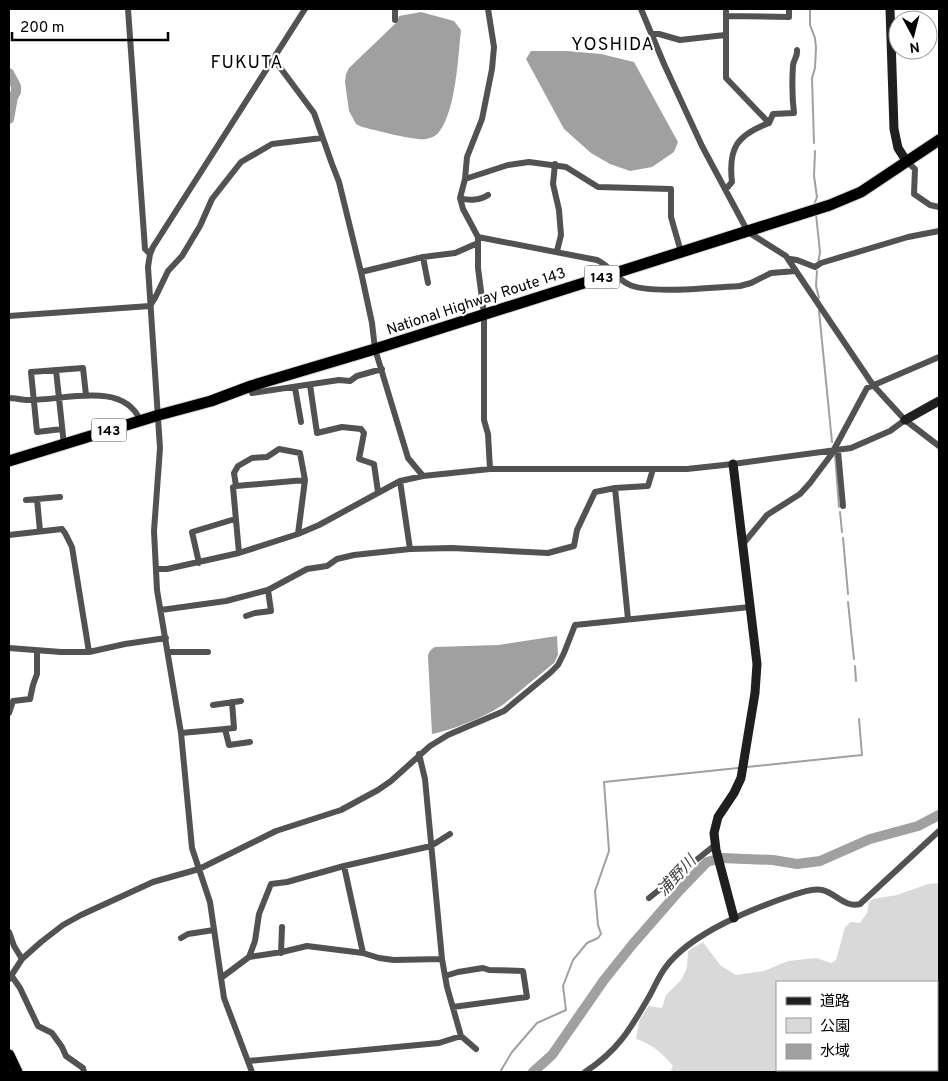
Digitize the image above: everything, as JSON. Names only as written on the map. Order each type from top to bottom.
[{"type":"highway","name":"National Highway Route 143","points":[[9,462],[140,420],[211,401],[252,386],[748,232],[849,198],[939,140]]},
{"type":"highway","points":[[9,1054],[17,1072]]},
{"type":"street","points":[[128,9],[146,249],[150,254]]},
{"type":"street","points":[[252,1072],[224,998],[210,902],[192,848],[181,734],[157,590],[154,544],[160,448],[148,276],[150,254],[305,9]]},
{"type":"street","points":[[395,9],[395,20]]},
{"type":"street","points":[[488,9],[494,46],[492,69],[482,119],[467,157],[465,179],[460,198],[463,209],[478,240],[478,268],[484,314],[484,420],[488,434],[490,469]]},
{"type":"street","points":[[641,9],[690,121],[748,232],[790,259],[815,268],[821,263],[908,237],[939,231]]},
{"type":"street","points":[[769,123],[726,78],[726,12],[789,17],[789,9]]},
{"type":"street","points":[[890,9],[894,129],[898,148],[907,162],[915,169],[914,194],[930,205],[939,207]]},
{"type":"street","points":[[652,34],[680,40],[725,35]]},
{"type":"street","points":[[726,189],[732,182],[731,157],[738,142],[754,129],[769,123],[773,114],[794,113],[791,88],[793,62],[798,54],[797,50]]},
{"type":"street","points":[[273,58],[314,113],[339,182],[372,323],[375,349],[408,458],[423,476]]},
{"type":"street","points":[[9,316],[150,306],[156,298],[168,271],[182,256],[200,226],[212,199],[241,162],[272,144],[322,138]]},
{"type":"street","points":[[465,179],[508,165],[529,162],[566,167],[598,187],[671,189],[671,217],[681,252]]},
{"type":"street","points":[[555,164],[553,184],[559,210],[561,235],[557,251]]},
{"type":"street","points":[[460,198],[476,199],[488,195]]},
{"type":"street","points":[[361,272],[455,253],[478,240],[557,251],[598,260],[604,263],[626,284],[634,287],[672,290],[740,286],[771,273],[796,270]]},
{"type":"street","points":[[423,258],[428,283]]},
{"type":"street","points":[[790,259],[873,385],[905,420],[939,446]]},
{"type":"street","points":[[743,544],[766,515],[805,488],[835,451],[867,388],[939,357]]},
{"type":"street","points":[[62,429],[37,432],[31,372],[83,368],[86,395]]},
{"type":"street","points":[[252,386],[252,393],[339,380],[350,381],[358,376],[382,369]]},
{"type":"street","points":[[56,370],[64,445]]},
{"type":"street","points":[[310,385],[317,433],[342,427],[361,429],[364,433],[359,459],[374,464],[378,492]]},
{"type":"street","points":[[295,388],[301,422]]},
{"type":"street","points":[[9,398],[33,400],[96,394],[122,402],[136,411],[140,420]]},
{"type":"street","points":[[156,568],[167,569],[239,554],[298,534],[319,525],[400,481],[423,476],[490,469],[687,469],[835,451],[851,448],[878,436],[939,401]]},
{"type":"street","points":[[239,554],[233,488],[236,486],[234,473],[238,466],[252,458],[267,457],[279,449],[300,453],[305,480],[298,534]]},
{"type":"street","points":[[835,451],[843,506]]},
{"type":"street","points":[[733,464],[757,664],[755,693],[740,778],[734,793],[716,822],[714,833],[715,848],[734,918]]},
{"type":"street","points":[[161,610],[226,601],[268,590],[307,569],[327,566],[337,559],[354,556],[410,549],[452,548],[548,552],[574,546],[577,530],[595,492],[615,488],[648,486],[653,469]]},
{"type":"street","points":[[236,486],[305,480]]},
{"type":"street","points":[[400,481],[410,549]]},
{"type":"street","points":[[615,488],[628,619]]},
{"type":"street","points":[[26,500],[60,497]]},
{"type":"street","points":[[37,499],[40,531]]},
{"type":"street","points":[[199,563],[192,532],[235,519]]},
{"type":"street","points":[[9,535],[62,529],[66,533],[72,547],[89,652]]},
{"type":"street","points":[[246,616],[270,611],[268,590]]},
{"type":"street","points":[[84,1072],[83,1068],[66,1056],[52,1033],[38,1026],[20,988],[10,977],[22,959],[63,925],[80,915],[153,882],[199,869],[276,830],[341,810],[359,802],[391,781],[419,754],[448,735],[504,711],[558,665],[575,625],[750,607]]},
{"type":"street","points":[[9,648],[89,652],[166,638]]},
{"type":"street","points":[[9,713],[13,701],[30,699],[37,674],[38,650]]},
{"type":"street","points":[[168,652],[208,652]]},
{"type":"street","points":[[213,705],[241,701]]},
{"type":"street","points":[[181,734],[234,728],[232,702]]},
{"type":"street","points":[[225,729],[229,745],[250,742]]},
{"type":"street","points":[[419,754],[425,779],[445,976],[461,1036],[476,1049]]},
{"type":"street","points":[[585,1072],[608,1056],[620,1044],[665,968],[679,952],[734,918],[780,900],[816,889],[830,893],[849,905],[860,904],[939,831]]},
{"type":"street","points":[[249,957],[255,941],[259,914],[271,884],[287,882],[344,866],[431,846],[450,834]]},
{"type":"street","points":[[649,898],[715,848]]},
{"type":"street","points":[[344,866],[363,953]]},
{"type":"street","points":[[281,953],[282,927]]},
{"type":"street","points":[[181,938],[188,934],[214,930]]},
{"type":"street","points":[[9,932],[14,946],[22,959]]},
{"type":"street","points":[[221,978],[249,957],[281,953],[307,946],[363,953],[394,960],[442,959]]},
{"type":"street","points":[[445,976],[482,968],[489,970],[523,970],[527,997],[453,1007]]},
{"type":"street","points":[[248,1061],[439,1043],[461,1036]]},
{"type":"green space","points":[[939,883],[939,1072],[670,1072],[673,1066],[665,1057],[652,1046],[636,1039],[640,1019],[649,1006],[662,1008],[666,995],[681,980],[687,968],[688,951],[703,942],[720,965],[736,975],[764,971],[788,961],[816,958],[831,963],[836,960],[845,927],[851,922],[860,923],[867,913],[869,902],[873,899],[897,895],[928,884]]},
{"type":"water","points":[[421,12],[454,21],[461,30],[453,97],[445,122],[435,136],[428,139],[404,137],[356,124],[349,111],[345,82],[349,68],[397,22],[399,16]]},
{"type":"water","points":[[531,51],[567,51],[601,54],[634,62],[678,142],[674,152],[652,167],[630,171],[610,164],[591,153],[564,129],[526,59]]},
{"type":"water","points":[[557,636],[558,655],[554,663],[504,704],[469,722],[432,734],[428,657],[432,649],[435,647],[498,645]]},
{"type":"waterway","points":[[810,9],[810,25],[815,38],[816,48],[815,68],[812,78],[814,143]]},
{"type":"waterway","points":[[9,73],[16,86],[9,119]]},
{"type":"waterway","points":[[814,205],[817,197],[814,176],[815,151]]},
{"type":"waterway","points":[[816,214],[820,252],[818,264]]},
{"type":"waterway","points":[[817,271],[816,286],[819,298]]},
{"type":"waterway","points":[[819,311],[832,442]]},
{"type":"waterway","points":[[835,454],[839,507]]},
{"type":"waterway","points":[[840,512],[842,532]]},
{"type":"waterway","points":[[843,538],[848,594]]},
{"type":"waterway","points":[[848,602],[854,659]]},
{"type":"waterway","points":[[855,666],[856,681]]},
{"type":"waterway","points":[[747,767],[862,755],[859,719]]},
{"type":"waterway","points":[[500,1072],[512,1052],[537,1023],[566,1010],[563,986],[573,960],[587,943],[598,938],[601,934],[598,925],[595,891],[609,851],[604,782],[738,768]]},
{"type":"waterway","name":"浦野川","points":[[533,1072],[552,1055],[604,980],[632,945],[707,862],[721,858],[773,860],[797,864],[820,861],[870,839],[918,826],[939,815]]},
{"type":"district","name":"YOSHIDA","points":[[613,44]]},
{"type":"district","name":"FUKUTA","points":[[247,62]]}]
